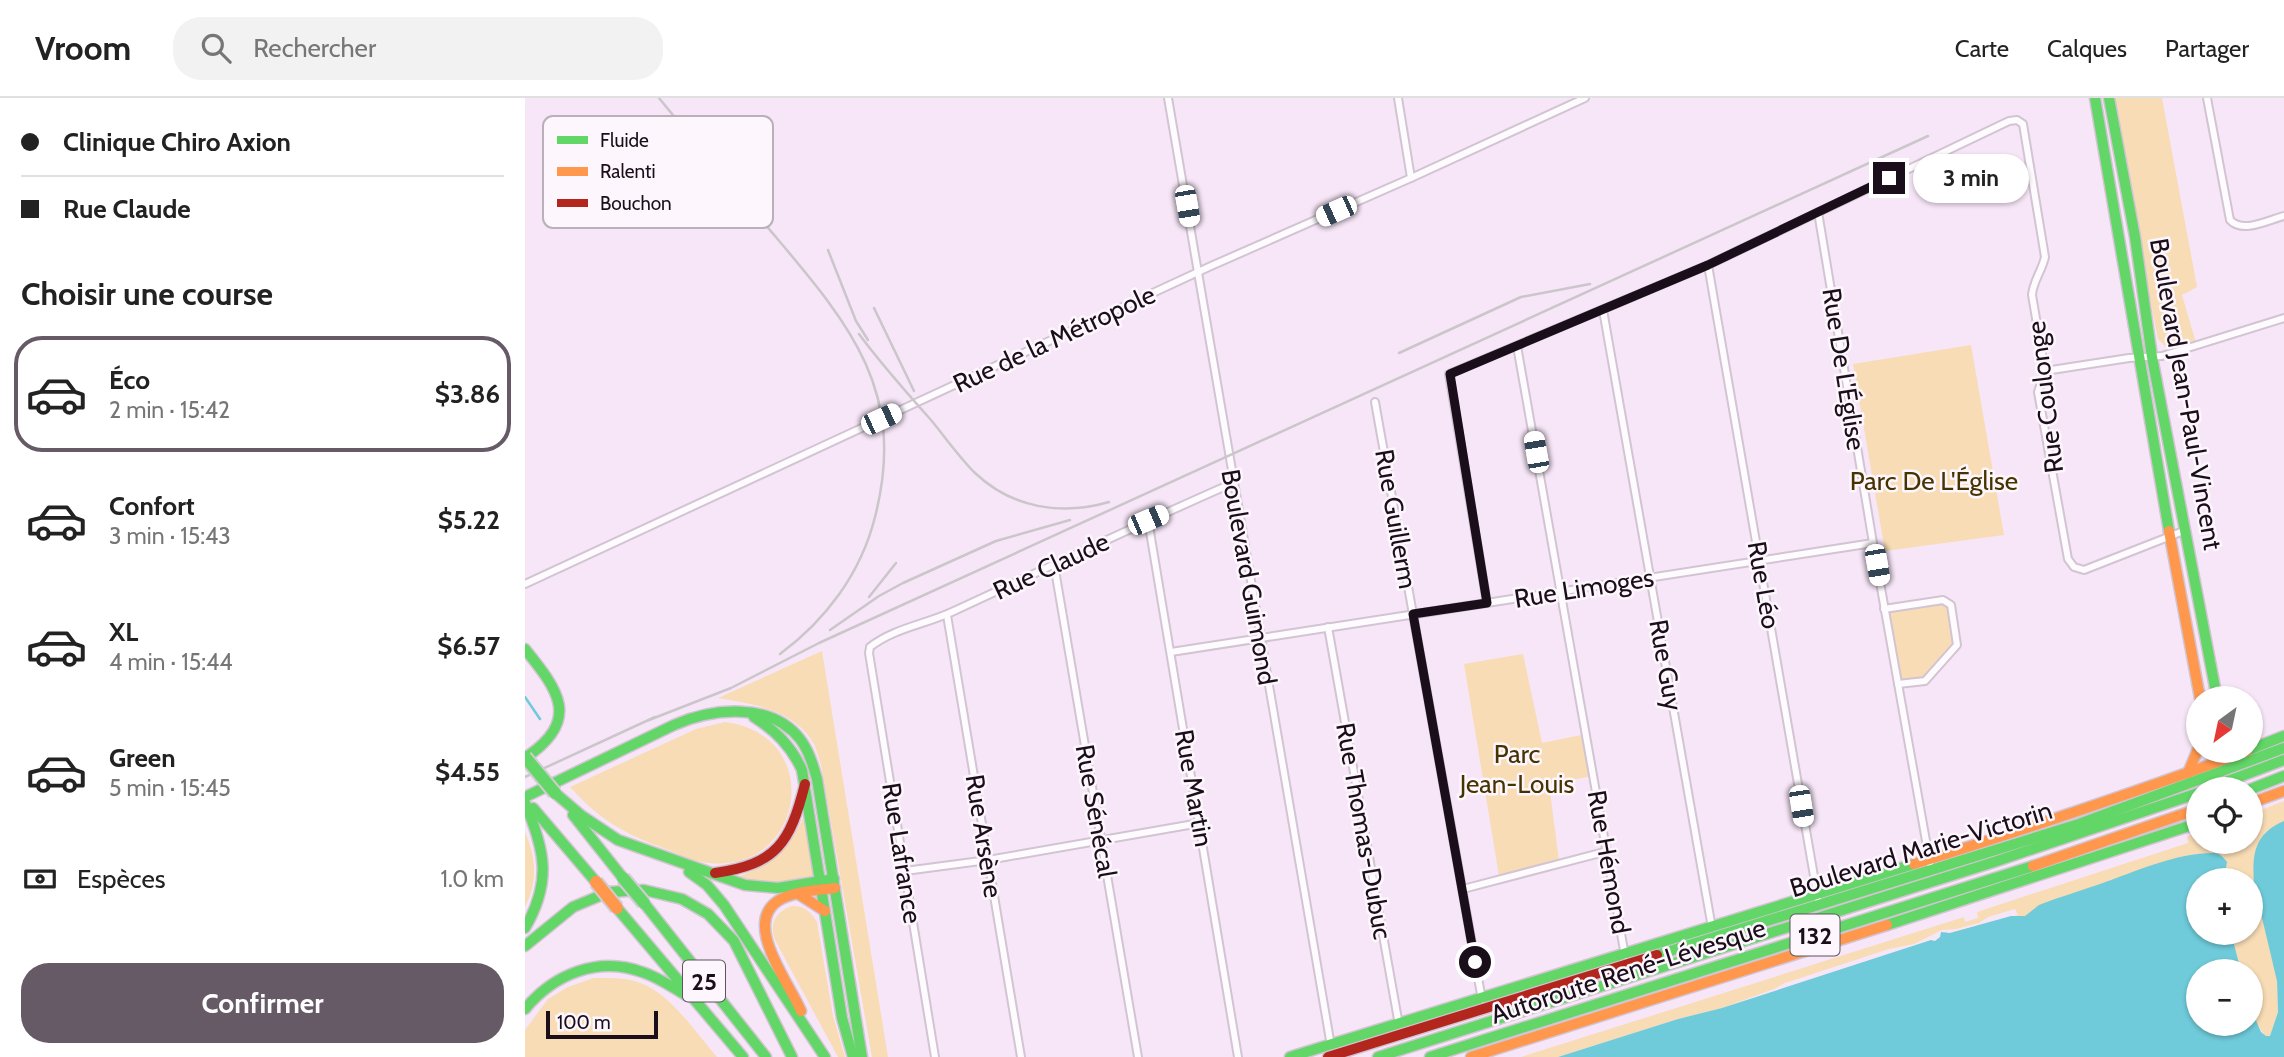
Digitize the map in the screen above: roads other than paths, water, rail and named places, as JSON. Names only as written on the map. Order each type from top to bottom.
[{"type":"main road","name":"Boulevard Jean-Paul-Vincent","points":[[2095,98],[2118,237],[2186,530],[2215,686]]},
{"type":"main road","name":"Boulevard Jean-Paul-Vincent","points":[[2109,98],[2135,237],[2170,535],[2198,686]]},
{"type":"main road","points":[[525,649],[551,681],[560,706],[551,734],[540,748],[525,757]]},
{"type":"main road","points":[[525,928],[540,900],[544,870],[541,844],[526,802],[693,717],[724,711],[778,720],[797,737],[808,753],[818,783],[828,884],[825,911],[842,1018],[853,1057]]},
{"type":"main road","points":[[748,713],[787,743],[797,759],[828,884],[862,1057]]},
{"type":"main road","name":"Boulevard Marie-Victorin","points":[[2263,743],[2284,736]]},
{"type":"main road","name":"Boulevard Marie-Victorin","points":[[2263,752],[2284,748]]},
{"type":"main road","name":"25","points":[[525,757],[766,1057]]},
{"type":"main road","points":[[2239,777],[2284,760]]},
{"type":"main road","points":[[2187,773],[2192,763]]},
{"type":"main road","name":"Boulevard Marie-Victorin","points":[[1930,864],[2079,824],[2214,763]]},
{"type":"main road","name":"Boulevard Marie-Victorin","points":[[1290,1057],[1331,1052],[1817,900],[1930,864],[2214,763]]},
{"type":"main road","points":[[2259,777],[2284,767]]},
{"type":"main road","points":[[2263,784],[2284,776]]},
{"type":"main road","points":[[708,874],[749,867],[775,851],[793,825],[805,784]]},
{"type":"main road","points":[[2263,799],[2284,791]]},
{"type":"main road","points":[[555,793],[582,816],[612,836],[708,874],[761,889],[828,884]]},
{"type":"main road","points":[[1378,1057],[1994,862],[2186,797]]},
{"type":"main road","name":"25","points":[[526,802],[743,1057]]},
{"type":"main road","points":[[1404,1057],[2029,859],[2186,805]]},
{"type":"main road","name":"Autoroute René-Lévesque","points":[[1430,1057],[2048,861],[2186,813]]},
{"type":"main road","name":"Autoroute René-Lévesque","points":[[1471,1057],[2041,877],[2186,827]]},
{"type":"main road","points":[[662,857],[703,881],[719,897],[821,1051]]},
{"type":"main road","points":[[821,1051],[763,932],[765,916],[780,900],[828,884]]},
{"type":"main road","points":[[525,946],[573,907],[609,892],[644,890],[683,899],[713,919],[734,941],[792,1057]]},
{"type":"main road","points":[[800,895],[825,911]]},
{"type":"main road","points":[[525,1009],[539,992],[560,977],[575,971],[605,966],[645,972],[695,1001]]},
{"type":"street","name":"Boulevard Guimond","points":[[1167,98],[1331,1052]]},
{"type":"street","points":[[1398,98],[1411,178]]},
{"type":"street","name":"Rue de la Métropole","points":[[525,584],[1198,272],[1585,98]]},
{"type":"street","points":[[2207,98],[2230,219],[2235,225],[2243,227],[2284,216]]},
{"type":"street","name":"Rue Coulonge","points":[[1818,212],[2009,121],[2017,120],[2023,124],[2045,257],[2043,267],[2032,287],[2045,371],[2038,392],[2069,559],[2074,567],[2084,570],[2186,530]]},
{"type":"street","points":[[1487,603],[1450,374],[1708,265],[1818,212]]},
{"type":"street","name":"Rue De L'Église","points":[[1818,212],[1884,609],[1930,864]]},
{"type":"street","name":"Rue Léo","points":[[1708,265],[1817,900]]},
{"type":"street","name":"Rue Guy","points":[[1603,310],[1713,932]]},
{"type":"street","points":[[2045,371],[2162,356],[2284,317]]},
{"type":"street","name":"Rue Hémond","points":[[1517,346],[1626,959]]},
{"type":"street","name":"Rue Guillerm","points":[[1375,402],[1483,1003]]},
{"type":"street","name":"Rue Claude","points":[[869,648],[909,627],[947,615],[1233,483]]},
{"type":"street","name":"Rue Martin","points":[[1148,520],[1238,1057]]},
{"type":"street","name":"Rue Limoges","points":[[1171,652],[1873,543]]},
{"type":"street","name":"Rue Sénécal","points":[[1054,565],[1138,1057]]},
{"type":"street","points":[[1884,609],[1943,600],[1951,605],[1957,645],[1925,681],[1898,684]]},
{"type":"street","name":"Rue Arsène","points":[[947,615],[1021,1057]]},
{"type":"street","name":"Rue Thomas-Dubuc","points":[[1328,627],[1400,1029]]},
{"type":"street","name":"Rue Lafrance","points":[[869,648],[935,1057]]},
{"type":"street","points":[[905,871],[988,860],[1200,823]]},
{"type":"street","points":[[1462,889],[1608,852]]},
{"type":"water","points":[[2284,821],[2284,1057],[1558,1057],[1722,1008],[1931,940],[1935,941],[1941,932],[1950,933],[2011,916],[2025,916],[2039,905],[2156,864],[2199,854],[2217,854],[2227,862],[2226,868],[2186,868],[2186,945],[2234,945],[2238,959],[2186,959],[2186,1036],[2263,1036],[2263,1034],[2270,1036],[2278,1012],[2277,981],[2263,922],[2263,868],[2254,868],[2254,863],[2255,854],[2263,854],[2263,836]]},
{"type":"waterway","points":[[525,697],[540,719]]},
{"type":"railway","points":[[659,98],[674,116]]},
{"type":"railway","points":[[649,720],[731,688],[819,643],[1928,136]]},
{"type":"railway","points":[[768,228],[827,300],[848,332],[865,363],[877,397],[884,433],[883,473],[875,517],[861,557],[827,610],[797,641],[780,654]]},
{"type":"railway","points":[[828,250],[856,321],[868,340]]},
{"type":"railway","points":[[1399,353],[1521,297],[1590,284]]},
{"type":"railway","points":[[874,308],[914,391]]},
{"type":"railway","points":[[859,334],[963,460],[989,485],[1021,501],[1038,506],[1073,508],[1109,502]]},
{"type":"railway","points":[[830,630],[903,583],[996,541],[1070,520]]},
{"type":"railway","points":[[869,597],[896,563]]},
{"type":"railway","points":[[525,777],[655,717]]},
{"type":"park label","name":"Parc De L'Église","points":[[1934,481]]},
{"type":"park label","name":"Parc Jean-Louis","points":[[1517,769]]}]
